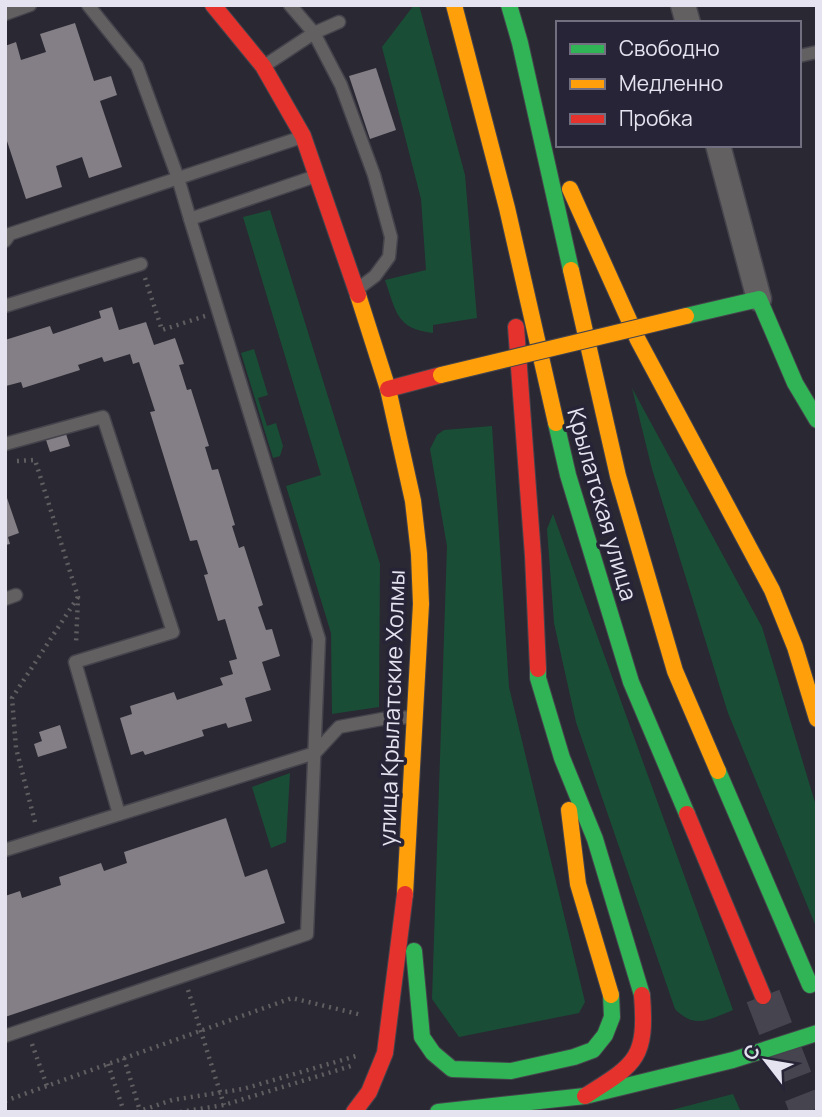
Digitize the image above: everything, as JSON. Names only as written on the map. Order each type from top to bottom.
[{"type":"main road","name":"улица Крылатские Холмы","points":[[213,5],[263,66],[303,136],[388,389],[413,501],[421,604],[408,874],[385,1053],[373,1085],[364,1102],[354,1112]]},
{"type":"main road","name":"Крылатская улица","points":[[454,5],[507,208],[568,475],[631,682],[763,996]]},
{"type":"main road","name":"Крылатская улица","points":[[509,5],[520,43],[618,476],[675,671],[810,985]]},
{"type":"main road","points":[[520,43],[572,194],[638,340],[772,590],[795,647],[817,719]]},
{"type":"main road","points":[[507,208],[533,556],[538,678],[562,758],[595,839],[642,990],[644,1017],[642,1042],[637,1057],[626,1070],[585,1096]]},
{"type":"main road","points":[[388,389],[759,299],[795,383],[817,420]]},
{"type":"main road","points":[[408,874],[422,1037],[443,1063],[452,1069],[511,1071],[575,1057],[593,1050],[606,1035],[612,1017],[611,996],[579,884],[562,758]]},
{"type":"main road","points":[[438,1112],[585,1096],[733,1060],[817,1033]]},
{"type":"street","points":[[719,147],[759,299]]},
{"type":"lane","points":[[5,14],[30,5]]},
{"type":"lane","points":[[5,1036],[307,934],[318,639],[178,178],[136,66],[88,5]]},
{"type":"lane","points":[[290,5],[314,33],[341,85],[374,175],[391,237],[389,257],[375,276],[356,290]]},
{"type":"lane","points":[[263,66],[314,33],[340,22]]},
{"type":"lane","points":[[7,234],[303,136]]},
{"type":"lane","points":[[190,219],[318,176]]},
{"type":"lane","points":[[5,306],[141,264]]},
{"type":"lane","points":[[5,444],[103,417],[169,619],[173,632],[75,662],[119,814]]},
{"type":"lane","points":[[5,850],[315,752],[339,727],[382,719],[415,717]]},
{"type":"path","points":[[141,264],[162,330],[219,312]]},
{"type":"path","points":[[5,462],[35,460],[78,597],[75,662]]},
{"type":"path","points":[[40,839],[16,748],[12,698],[78,597]]},
{"type":"path","points":[[184,976],[224,1105]]},
{"type":"path","points":[[5,1101],[292,998],[368,1017]]},
{"type":"path","points":[[26,1029],[47,1086]]},
{"type":"path","points":[[124,1058],[139,1111],[172,1100],[243,1089],[365,1054]]},
{"type":"path","points":[[108,1064],[124,1112]]},
{"type":"green space","points":[[414,5],[419,5],[465,175],[477,318],[433,325],[433,333],[404,323],[395,309],[385,280],[426,270],[421,199],[382,47]]},
{"type":"green space","points":[[270,210],[380,564],[379,707],[332,714],[331,633],[286,486],[321,475],[243,217]]},
{"type":"green space","points":[[254,349],[268,395],[258,398],[267,426],[276,423],[283,446],[280,456],[273,458],[241,353]]},
{"type":"green space","points":[[632,388],[762,627],[817,809],[817,929],[728,713],[652,469]]},
{"type":"green space","points":[[492,426],[509,687],[585,1002],[579,1013],[459,1037],[432,999],[447,546],[430,449],[437,435],[444,430]]},
{"type":"green space","points":[[553,514],[733,1010],[710,1019],[689,1019],[675,1009],[576,722],[554,623],[547,529]]},
{"type":"green space","points":[[290,773],[286,842],[271,848],[252,787]]},
{"type":"green space","points":[[733,1094],[741,1112],[664,1112]]},
{"type":"building","points":[[75,23],[94,81],[111,76],[117,95],[100,101],[122,167],[89,178],[82,157],[56,166],[62,187],[26,199],[5,135],[5,46],[16,42],[21,60],[46,52],[40,34]]},
{"type":"building","points":[[376,68],[396,130],[370,139],[349,76]]},
{"type":"building","points":[[112,307],[119,330],[146,322],[154,345],[175,338],[184,364],[179,365],[187,390],[191,389],[209,446],[205,447],[212,470],[218,469],[239,548],[244,546],[263,605],[258,607],[266,630],[272,629],[280,656],[262,662],[271,690],[245,698],[252,721],[228,728],[226,723],[202,730],[204,736],[145,755],[143,751],[131,755],[120,718],[132,714],[130,706],[174,692],[177,700],[223,685],[220,678],[233,674],[229,661],[237,659],[225,619],[218,621],[204,575],[208,574],[197,540],[190,541],[150,412],[155,411],[139,362],[133,364],[130,354],[104,362],[102,357],[78,365],[80,370],[23,388],[21,382],[6,386],[5,383],[5,340],[50,326],[53,334],[101,318],[99,311]]},
{"type":"building","points":[[66,434],[70,446],[50,452],[46,440]]},
{"type":"building","points":[[6,495],[19,533],[8,537],[10,544],[5,545]]},
{"type":"building","points":[[60,725],[67,748],[38,757],[34,744],[42,741],[39,732]]},
{"type":"building","points":[[226,818],[245,877],[267,869],[285,923],[5,1017],[5,896],[20,891],[22,898],[61,885],[59,877],[101,863],[104,871],[127,863],[124,852]]},
{"type":"tunnel","points":[[763,996],[808,1112]]},
{"type":"traffic: fast","points":[[509,5],[571,270]]},
{"type":"traffic: fast","points":[[686,316],[759,299],[795,383],[817,420]]},
{"type":"traffic: fast","points":[[556,423],[568,475],[631,682],[687,814]]},
{"type":"traffic: fast","points":[[538,669],[538,678],[562,758],[595,839],[642,995]]},
{"type":"traffic: fast","points":[[718,771],[810,985]]},
{"type":"traffic: fast","points":[[414,951],[422,1037],[433,1053],[452,1069],[511,1071],[593,1050],[605,1035],[612,1017],[611,995]]},
{"type":"traffic: fast","points":[[438,1112],[585,1096],[733,1060],[817,1033]]},
{"type":"traffic: slow","points":[[454,5],[507,208],[556,423]]},
{"type":"traffic: slow","points":[[570,189],[638,340],[772,590],[795,647],[817,719]]},
{"type":"traffic: slow","points":[[571,270],[618,476],[675,671],[718,771]]},
{"type":"traffic: slow","points":[[358,295],[388,389],[413,501],[419,554],[421,604],[405,894]]},
{"type":"traffic: slow","points":[[441,375],[686,316]]},
{"type":"traffic: slow","points":[[569,810],[578,884],[611,995]]},
{"type":"traffic: jam","points":[[213,5],[263,66],[303,136],[358,295]]},
{"type":"traffic: jam","points":[[516,327],[533,556],[538,669]]},
{"type":"traffic: jam","points":[[388,389],[441,375]]},
{"type":"traffic: jam","points":[[687,814],[763,996]]},
{"type":"traffic: jam","points":[[354,1112],[369,1092],[385,1053],[405,894]]},
{"type":"traffic: jam","points":[[585,1096],[616,1076],[634,1058],[640,1047],[642,1033],[642,995]]}]
